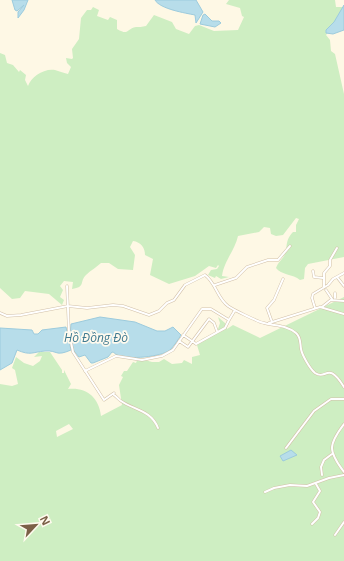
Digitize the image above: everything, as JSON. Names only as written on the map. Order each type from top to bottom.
[{"type":"street","points":[[215,285],[236,278],[247,267],[268,260],[278,260],[290,246]]},
{"type":"street","points":[[324,287],[324,272],[330,266],[330,260],[337,248]]},
{"type":"street","points":[[313,271],[314,277],[323,278]]},
{"type":"street","points":[[315,308],[312,298],[313,294],[344,273]]},
{"type":"street","points":[[0,313],[12,316],[30,315],[68,306],[87,308],[120,305],[149,315],[159,311],[167,303],[175,299],[185,285],[204,275],[215,285],[224,302],[235,310],[268,324],[295,332],[299,336],[301,351],[315,372],[319,374],[334,373],[338,376],[344,387]]},
{"type":"street","points":[[337,277],[344,286]]},
{"type":"street","points":[[272,322],[267,308],[274,300],[283,279]]},
{"type":"street","points":[[67,286],[69,333],[73,352],[85,371],[104,400],[114,394],[122,402],[142,410],[154,420],[158,428]]},
{"type":"street","points":[[326,290],[332,299],[344,301]]},
{"type":"street","points":[[322,307],[336,297],[335,293]]},
{"type":"street","points":[[268,324],[322,307],[344,314]]},
{"type":"street","points":[[85,371],[116,356],[142,360],[159,357],[173,350],[200,311],[204,308],[210,309],[229,320]]},
{"type":"street","points":[[183,335],[196,344],[217,330],[225,328],[235,310]]},
{"type":"street","points":[[179,341],[188,347],[209,319],[214,322],[217,330]]},
{"type":"street","points":[[286,448],[314,411],[331,399],[344,399]]},
{"type":"street","points":[[265,492],[287,485],[304,487],[344,473],[332,454],[335,434],[344,424]]},
{"type":"street","points":[[322,475],[321,470],[324,460],[332,454]]},
{"type":"street","points":[[312,524],[318,518],[320,512],[314,502],[320,491],[316,484]]},
{"type":"street","points":[[334,535],[344,522]]},
{"type":"green space","points":[[229,0],[335,0],[336,7],[343,7],[337,22],[326,35],[330,40],[331,51],[335,54],[344,94],[344,257],[308,264],[305,268],[304,279],[300,280],[278,270],[276,268],[285,254],[289,238],[293,232],[296,232],[296,225],[299,219],[296,218],[283,235],[276,236],[271,234],[270,228],[264,227],[259,232],[238,236],[223,271],[222,276],[229,277],[221,279],[216,276],[215,278],[208,275],[211,270],[217,269],[219,266],[218,265],[216,268],[209,266],[195,276],[169,284],[150,275],[153,259],[145,255],[140,244],[133,241],[130,247],[135,255],[133,270],[118,269],[109,263],[101,263],[86,275],[81,286],[79,287],[72,289],[73,282],[64,281],[60,286],[63,290],[60,297],[64,300],[62,305],[49,294],[25,291],[20,298],[12,299],[0,288],[0,53],[5,55],[7,63],[13,65],[19,72],[20,70],[26,75],[25,80],[28,86],[35,76],[47,70],[55,70],[68,74],[71,67],[67,63],[66,58],[73,58],[72,49],[79,39],[81,18],[87,10],[91,10],[93,7],[99,10],[97,16],[108,20],[110,17],[117,20],[117,29],[124,32],[136,27],[146,26],[154,15],[172,22],[176,29],[189,34],[195,26],[199,25],[214,31],[238,30],[244,17],[242,16],[240,8],[226,4]]},
{"type":"green space","points":[[344,297],[344,561],[0,561],[0,384],[12,386],[18,384],[15,370],[12,368],[16,357],[24,363],[33,366],[40,361],[42,356],[34,357],[39,352],[50,352],[62,370],[62,373],[64,373],[64,370],[71,384],[68,389],[80,390],[90,395],[98,403],[101,416],[122,405],[119,385],[123,377],[121,376],[124,371],[127,371],[133,362],[136,363],[138,358],[152,362],[159,362],[164,359],[172,364],[182,363],[184,360],[192,364],[192,357],[200,355],[197,345],[202,339],[217,332],[220,323],[218,317],[225,323],[227,329],[233,325],[260,338]],"holes":[[[69,424],[73,429],[57,437],[56,431]]]},
{"type":"water","points":[[12,0],[28,0],[24,10],[18,18],[18,12],[24,5],[17,11],[15,10]]},
{"type":"water","points":[[155,0],[196,0],[203,12],[196,23],[195,15],[167,8]]},
{"type":"water","points":[[344,5],[344,30],[333,34],[326,33],[326,30],[334,22]]},
{"type":"water","points":[[205,14],[212,21],[219,21],[221,23],[215,27],[200,24],[203,15]]},
{"type":"water","name":"Hồ Đồng Đò","points":[[100,317],[135,322],[157,331],[165,331],[173,327],[181,335],[170,350],[166,352],[144,357],[122,357],[112,352],[108,357],[93,363],[91,363],[85,355],[79,357],[74,351],[71,340],[69,341],[71,350],[62,353],[45,351],[29,353],[17,350],[12,363],[0,370],[0,328],[32,330],[34,334],[38,334],[42,330],[66,327],[68,336],[70,335],[71,324]]},
{"type":"water","points":[[291,450],[297,455],[283,461],[280,456]]}]
